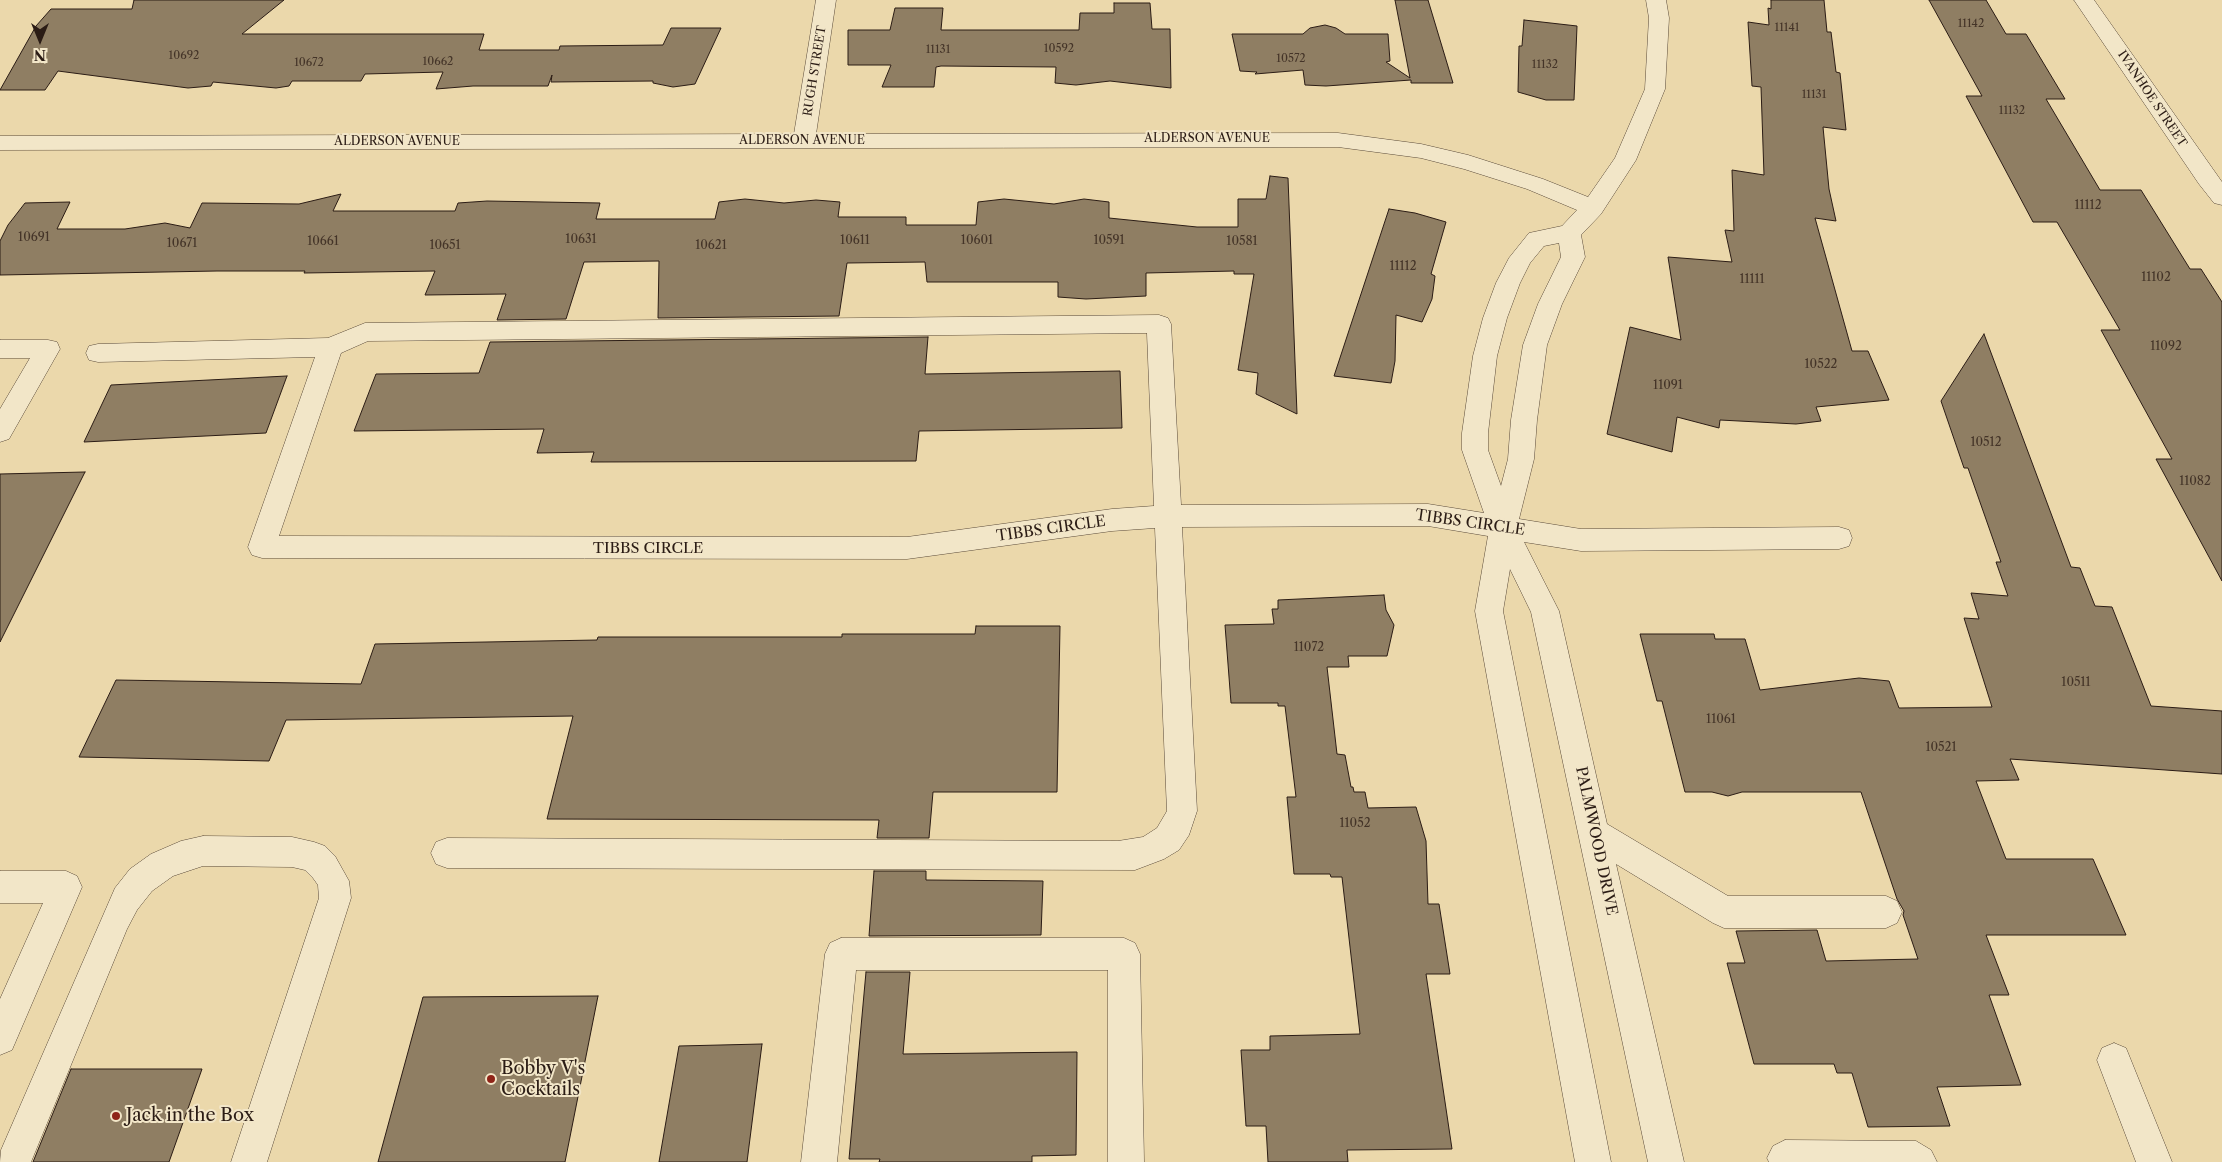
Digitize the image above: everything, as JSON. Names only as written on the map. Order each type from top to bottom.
[{"type":"street","name":"RUGH STREET","points":[[804,141],[826,0]]},
{"type":"street","points":[[1569,233],[1594,208],[1625,160],[1639,131],[1655,89],[1659,41],[1656,0]]},
{"type":"street","name":"IVANHOE STREET","points":[[2084,0],[2207,179],[2222,197]]},
{"type":"street","name":"ALDERSON AVENUE","points":[[0,143],[1338,140],[1421,151],[1468,162],[1535,184],[1594,208]]},
{"type":"street","name":"PALMWOOD DRIVE","points":[[1593,1162],[1490,611],[1503,528],[1521,459],[1524,420],[1535,345],[1550,304],[1573,257],[1569,233],[1537,239],[1521,258],[1504,292],[1485,356],[1474,446],[1503,528],[1545,612],[1666,1162]]},
{"type":"street","points":[[98,353],[332,347],[365,332],[1159,324],[1182,810],[1178,825],[1168,839],[1153,848],[1135,855],[1118,856],[447,853]]},
{"type":"street","name":"TIBBS CIRCLE","points":[[332,347],[262,547],[907,548],[1058,527],[1167,516],[1260,514],[1428,515],[1581,540],[1839,538]]},
{"type":"street","points":[[0,350],[48,350],[0,432]]},
{"type":"street","points":[[1594,833],[1724,912],[1886,912]]},
{"type":"street","points":[[13,1162],[116,918],[126,899],[141,880],[162,865],[181,856],[202,851],[292,852],[314,857],[324,867],[333,881],[335,898],[250,1162]]},
{"type":"street","points":[[0,887],[66,887],[0,1038]]},
{"type":"street","points":[[819,1162],[841,954],[1124,954],[1126,1162]]},
{"type":"street","points":[[2114,1060],[2154,1162]]},
{"type":"street","points":[[1785,1158],[1916,1159],[1919,1162]]},
{"type":"building","points":[[134,0],[284,0],[242,34],[484,34],[479,50],[559,50],[560,46],[663,45],[671,28],[721,28],[695,84],[673,87],[653,83],[653,81],[551,82],[552,75],[548,86],[473,86],[436,89],[443,72],[365,74],[361,81],[292,81],[289,86],[276,88],[213,82],[211,86],[188,88],[58,71],[45,90],[0,90],[36,26],[51,9],[132,9]]},
{"type":"building","points":[[1395,0],[1428,0],[1453,83],[1411,83],[1411,80],[1326,86],[1305,85],[1303,70],[1255,74],[1257,72],[1240,71],[1232,34],[1303,34],[1310,28],[1325,25],[1336,28],[1345,34],[1388,34],[1390,61],[1386,62],[1410,78]]},
{"type":"building","points":[[1771,0],[1824,0],[1827,32],[1831,32],[1836,72],[1840,73],[1846,130],[1823,127],[1829,189],[1836,221],[1815,218],[1852,351],[1868,351],[1889,400],[1816,407],[1821,421],[1796,424],[1720,420],[1719,428],[1677,417],[1672,452],[1607,434],[1630,327],[1681,340],[1668,257],[1732,262],[1725,230],[1734,231],[1732,170],[1764,175],[1761,87],[1752,86],[1748,22],[1769,25],[1768,8],[1771,9]]},
{"type":"building","points":[[1929,0],[1986,0],[2006,34],[2026,34],[2065,99],[2046,99],[2100,190],[2141,190],[2190,269],[2201,269],[2222,302],[2222,581],[2156,459],[2172,459],[2101,330],[2120,330],[2057,222],[2033,222],[1966,96],[1982,96]]},
{"type":"building","points":[[1114,3],[1150,3],[1152,29],[1170,29],[1171,88],[1110,81],[1076,85],[1055,83],[1056,67],[941,66],[936,67],[934,87],[882,87],[891,65],[848,65],[848,30],[890,30],[895,8],[943,8],[941,30],[1079,30],[1080,13],[1114,13]]},
{"type":"building","points":[[1524,20],[1577,26],[1574,100],[1546,100],[1518,92],[1519,46],[1522,46]]},
{"type":"building","points":[[1270,176],[1288,178],[1297,414],[1256,394],[1258,373],[1238,370],[1254,274],[1234,274],[1234,271],[1146,273],[1146,296],[1086,299],[1058,297],[1058,282],[927,282],[925,262],[847,263],[839,316],[658,318],[659,261],[584,262],[566,319],[497,320],[506,294],[425,295],[435,271],[304,273],[305,271],[217,271],[0,275],[0,241],[8,225],[25,203],[70,202],[57,229],[125,229],[165,223],[190,228],[202,203],[299,204],[341,194],[333,211],[455,211],[458,203],[487,201],[600,203],[596,219],[715,219],[719,202],[745,199],[784,203],[816,200],[840,202],[838,217],[906,217],[906,225],[976,225],[978,202],[1004,199],[1054,204],[1084,199],[1109,202],[1109,218],[1197,227],[1238,227],[1238,199],[1266,199]]},
{"type":"building","points":[[1389,209],[1415,213],[1446,222],[1431,274],[1435,276],[1432,299],[1422,322],[1396,315],[1395,361],[1391,383],[1334,376]]},
{"type":"building","points":[[1984,334],[2071,567],[2080,568],[2095,606],[2112,607],[2151,706],[2222,711],[2222,774],[2010,759],[2019,780],[1976,781],[2006,859],[2093,859],[2126,935],[1986,935],[2009,995],[1989,995],[2021,1085],[1937,1087],[1950,1126],[1868,1127],[1852,1073],[1837,1073],[1834,1064],[1754,1064],[1727,963],[1745,963],[1736,931],[1817,930],[1826,961],[1918,959],[1903,915],[1904,911],[1897,899],[1861,792],[1742,792],[1728,796],[1712,792],[1685,792],[1662,701],[1657,701],[1640,634],[1714,634],[1715,639],[1745,639],[1760,690],[1859,678],[1889,681],[1899,708],[1992,707],[1964,618],[1979,619],[1971,593],[2008,596],[1996,562],[2001,562],[1968,468],[1964,468],[1941,401]]},
{"type":"building","points":[[928,337],[925,374],[1120,371],[1122,428],[919,431],[916,461],[591,462],[594,452],[537,453],[544,429],[354,431],[376,374],[479,373],[490,342]]},
{"type":"building","points":[[287,376],[266,433],[84,442],[111,385]]},
{"type":"building","points":[[85,472],[0,642],[0,474]]},
{"type":"building","points":[[1384,595],[1386,610],[1394,625],[1387,656],[1348,656],[1349,667],[1327,667],[1337,754],[1345,755],[1351,787],[1353,787],[1354,792],[1365,792],[1368,808],[1416,807],[1426,841],[1428,904],[1439,904],[1450,974],[1426,974],[1452,1149],[1347,1150],[1348,1162],[1268,1162],[1266,1126],[1246,1126],[1241,1050],[1270,1050],[1270,1036],[1360,1034],[1342,877],[1331,877],[1330,874],[1294,874],[1287,797],[1296,797],[1285,706],[1278,706],[1278,703],[1231,703],[1225,625],[1274,624],[1272,609],[1278,609],[1278,600]]},
{"type":"building","points":[[976,626],[1060,626],[1057,792],[933,792],[929,838],[877,838],[879,820],[547,819],[573,716],[286,720],[269,761],[79,757],[116,680],[361,684],[375,644],[597,640],[598,637],[842,637],[842,634],[975,634]]},
{"type":"building","points":[[874,871],[926,871],[926,880],[1043,881],[1041,935],[869,936]]},
{"type":"building","points":[[866,972],[910,972],[903,1054],[1077,1052],[1076,1155],[1032,1156],[1032,1162],[879,1162],[880,1159],[849,1159]]},
{"type":"building","name":"Bobby V's Cocktails","points":[[598,996],[565,1162],[378,1162],[423,997]]},
{"type":"building","points":[[762,1044],[747,1162],[659,1162],[679,1046]]},
{"type":"building","name":"Jack in the Box","points":[[71,1069],[202,1069],[169,1162],[33,1162]]},
{"type":"place","name":"Bobby V's Cocktails","points":[[491,1079]]},
{"type":"place","name":"Jack in the Box","points":[[116,1116]]}]
